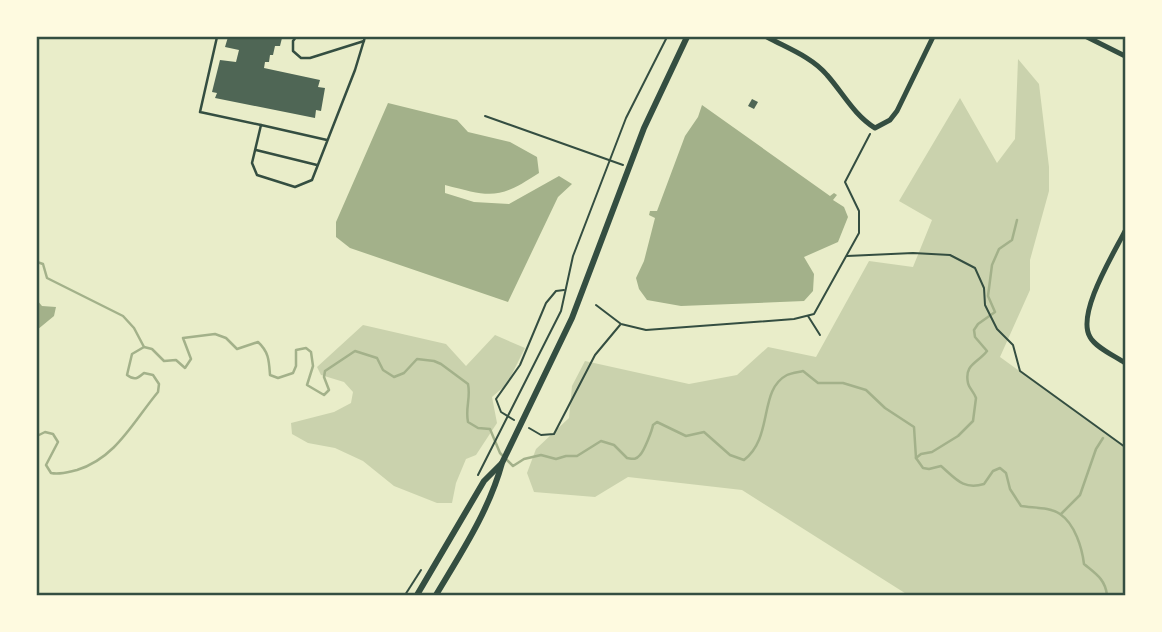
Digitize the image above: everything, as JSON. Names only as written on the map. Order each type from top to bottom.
[{"type":"street","points":[[436,595],[476,527],[496,486],[502,463],[572,318],[643,128],[687,37]]},
{"type":"street","points":[[767,37],[809,59],[826,73],[858,114],[876,128],[890,120],[897,111],[933,37]]},
{"type":"street","points":[[1087,37],[1125,56]]},
{"type":"street","points":[[1125,231],[1101,278],[1087,325],[1088,335],[1093,342],[1125,363]]},
{"type":"street","points":[[417,595],[484,481],[502,463]]},
{"type":"lane","points":[[217,37],[200,112],[327,140]]},
{"type":"lane","points":[[296,37],[293,51],[301,58],[310,58],[364,39]]},
{"type":"lane","points":[[261,125],[252,163],[257,175],[295,187],[312,180],[355,70],[364,39]]},
{"type":"lane","points":[[255,149],[317,165]]},
{"type":"path","points":[[484,463],[561,310],[573,256],[626,118],[667,37]]},
{"type":"path","points":[[485,116],[629,167]]},
{"type":"path","points":[[596,305],[621,324],[646,330],[794,319],[814,314],[859,233],[859,211],[845,182],[865,140],[876,128]]},
{"type":"path","points":[[846,256],[914,253],[950,255],[975,268],[984,288],[987,309],[997,330],[1013,345],[1020,371],[1125,447]]},
{"type":"path","points":[[807,316],[820,335]]},
{"type":"shaded area","points":[[1018,59],[1039,84],[1049,167],[1049,191],[1030,260],[1030,290],[1000,357],[1125,447],[1125,595],[908,595],[742,490],[628,477],[595,497],[534,492],[527,473],[536,449],[569,418],[572,386],[585,361],[689,384],[737,375],[768,347],[816,357],[869,261],[913,267],[932,220],[899,201],[960,98],[997,163],[1015,139]]},
{"type":"shaded area","points":[[388,103],[457,120],[468,132],[510,142],[537,157],[539,173],[503,192],[484,194],[445,185],[445,193],[474,202],[509,204],[559,176],[572,184],[558,197],[508,302],[350,248],[336,237],[336,222]]},
{"type":"shaded area","points":[[702,105],[830,196],[834,193],[837,195],[833,200],[844,207],[848,217],[838,242],[804,257],[814,274],[813,291],[804,301],[681,306],[647,300],[639,289],[636,278],[644,261],[655,218],[649,215],[650,211],[657,211],[685,136],[698,117]]},
{"type":"shaded area","points":[[37,300],[42,306],[56,307],[54,316],[37,330]]},
{"type":"shaded area","points":[[363,325],[446,344],[466,366],[495,335],[525,348],[507,384],[492,397],[497,423],[476,455],[466,459],[456,483],[452,503],[437,503],[394,486],[363,461],[335,448],[308,443],[292,434],[291,423],[334,412],[351,403],[353,392],[344,382],[321,375],[317,367]]},
{"type":"building","points":[[228,37],[282,38],[280,46],[275,46],[273,55],[270,55],[269,62],[265,62],[264,68],[320,80],[318,87],[325,88],[321,111],[316,110],[315,118],[215,98],[217,93],[212,92],[220,60],[236,62],[239,50],[225,47]]},
{"type":"building","points":[[752,99],[758,102],[754,109],[748,106]]},
{"type":"waterway","points":[[916,458],[932,452],[958,436],[973,421],[976,398],[967,377],[973,364],[987,351],[975,337],[974,330],[995,312],[988,296],[992,265],[999,249],[1012,240],[1017,220]]},
{"type":"waterway","points":[[37,262],[43,264],[47,278],[123,316],[134,328],[144,347],[152,349],[164,361],[176,360],[185,368],[191,359],[183,338],[215,334],[226,338],[237,349],[258,342],[269,361],[270,375],[278,378],[293,373],[296,350],[306,348],[311,352],[313,366],[307,385],[324,395],[329,390],[324,377],[325,371],[355,351],[377,358],[383,370],[394,377],[404,373],[417,359],[434,361],[468,384],[468,422],[478,428],[490,429],[500,453],[513,466],[524,459],[541,455],[556,459],[577,456],[601,441],[614,445],[627,458],[633,459],[642,453],[653,425],[657,422],[686,436],[704,432],[730,455],[744,460],[759,439],[772,391],[787,375],[803,371],[818,383],[843,383],[866,390],[885,408],[914,427],[916,458],[923,468],[941,466],[960,482],[971,486],[984,484],[993,471],[1000,468],[1006,473],[1010,489],[1021,506],[1051,510],[1065,518],[1077,537],[1084,564],[1102,581],[1107,595]]},
{"type":"waterway","points":[[37,436],[45,432],[53,434],[58,442],[46,465],[51,473],[77,470],[103,457],[123,438],[158,392],[159,384],[153,375],[144,373],[134,378],[127,375],[132,354],[144,347]]},
{"type":"waterway","points":[[1061,514],[1080,495],[1096,449],[1103,438]]}]
